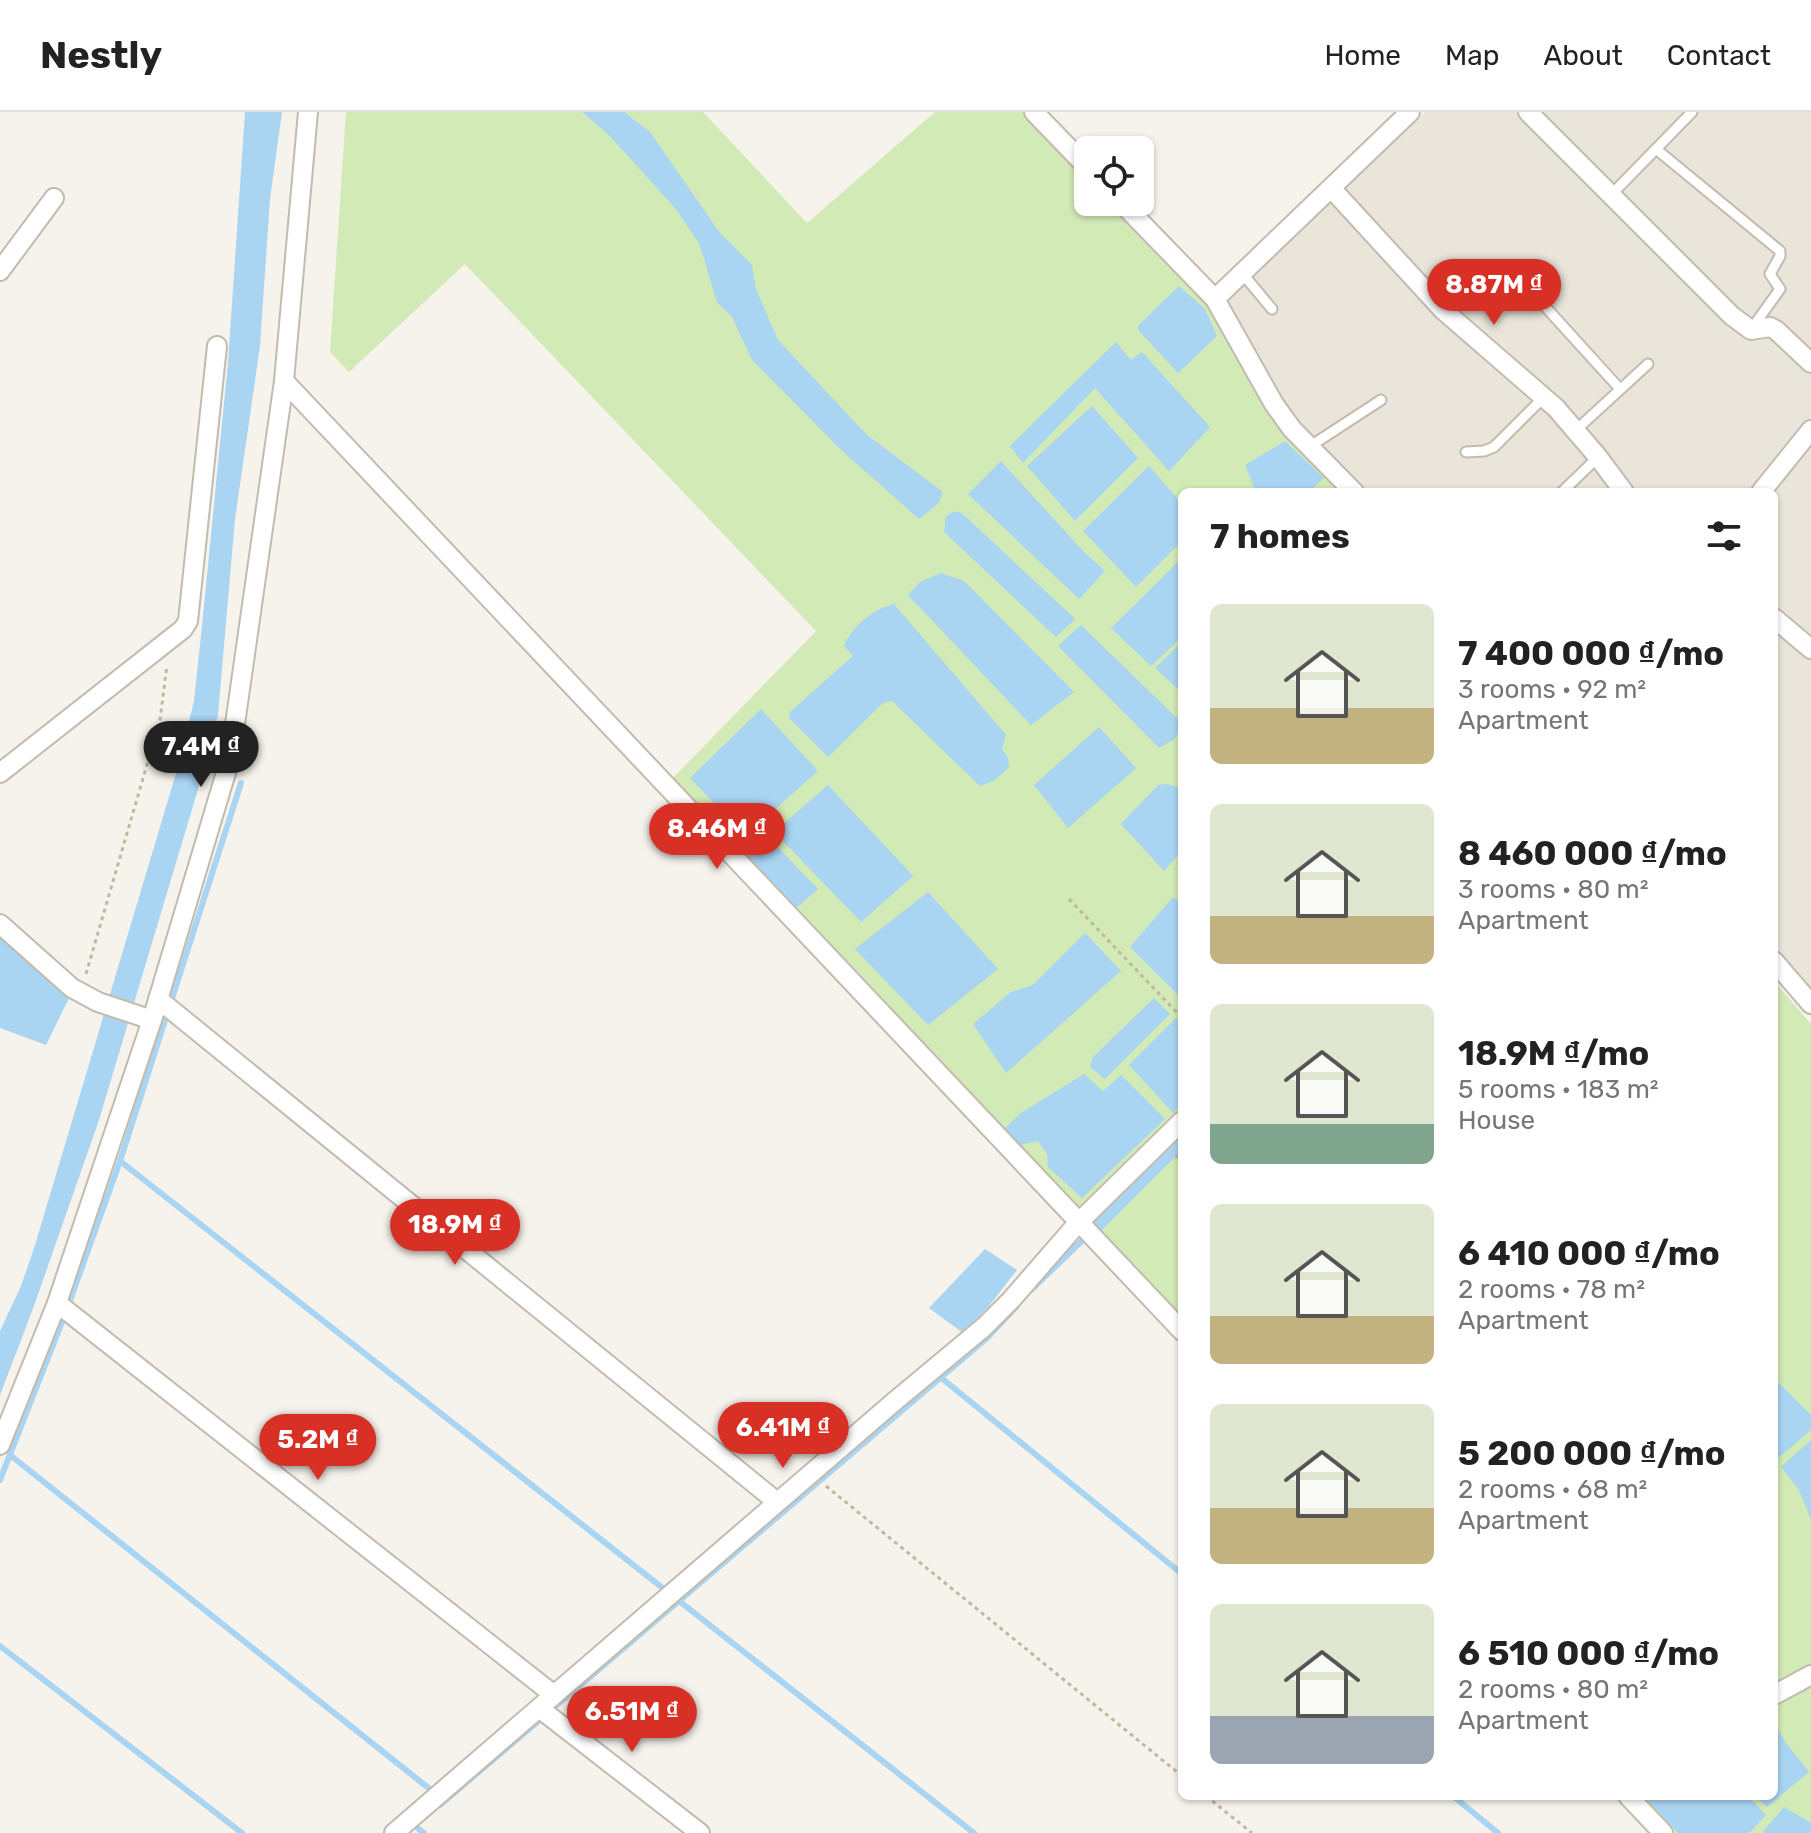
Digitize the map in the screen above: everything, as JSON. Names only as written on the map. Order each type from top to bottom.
[{"type":"street","points":[[0,1445],[57,1303],[147,1018],[158,999],[230,759],[284,381],[308,112]]},
{"type":"street","points":[[1034,112],[1074,153]]},
{"type":"street","points":[[1215,299],[1410,112]]},
{"type":"street","points":[[1528,112],[1732,316],[1751,330],[1770,327],[1776,330],[1811,363]]},
{"type":"street","points":[[1331,188],[1443,310],[1544,397],[1576,430],[1621,488]]},
{"type":"street","points":[[0,271],[54,198]]},
{"type":"street","points":[[1135,216],[1215,299],[1274,404],[1309,447],[1350,488]]},
{"type":"street","points":[[0,773],[188,621],[217,346]]},
{"type":"street","points":[[284,381],[1178,1327]]},
{"type":"street","points":[[1764,488],[1811,430]]},
{"type":"street","points":[[1778,621],[1811,649]]},
{"type":"street","points":[[0,924],[80,993],[147,1018]]},
{"type":"street","points":[[1778,965],[1808,994]]},
{"type":"street","points":[[158,999],[777,1502]]},
{"type":"street","points":[[394,1833],[984,1327],[1078,1223],[1178,1125]]},
{"type":"street","points":[[57,1303],[554,1695]]},
{"type":"street","points":[[1778,1693],[1811,1675]]},
{"type":"street","points":[[539,1708],[700,1833]]},
{"type":"street","points":[[1632,1800],[1663,1833]]},
{"type":"lane","points":[[1610,196],[1692,112]]},
{"type":"lane","points":[[1656,149],[1780,251],[1770,274],[1780,289],[1751,330]]},
{"type":"lane","points":[[1511,269],[1620,389]]},
{"type":"lane","points":[[1242,273],[1272,309]]},
{"type":"lane","points":[[1576,430],[1648,364]]},
{"type":"lane","points":[[1466,452],[1494,447],[1544,397]]},
{"type":"lane","points":[[1309,447],[1381,400]]},
{"type":"lane","points":[[1566,488],[1598,457]]},
{"type":"path","points":[[80,993],[160,720],[169,639]]},
{"type":"path","points":[[1069,899],[1178,1014]]},
{"type":"path","points":[[811,1474],[1178,1773]]},
{"type":"path","points":[[1211,1800],[1252,1833]]},
{"type":"shaded area","points":[[1425,112],[1811,112],[1811,993],[1778,956],[1778,488],[1361,488],[1297,423],[1280,400],[1226,302]]},
{"type":"green space","points":[[346,112],[703,112],[807,223],[935,112],[1024,112],[1074,164],[1074,216],[1123,216],[1208,304],[1264,407],[1341,488],[1178,488],[1178,1114],[1079,1212],[671,780],[816,631],[465,264],[349,372],[330,352]]},
{"type":"green space","points":[[1778,986],[1811,1024],[1811,1668],[1778,1685]]},
{"type":"green space","points":[[1178,1132],[1178,1318],[1087,1222]]},
{"type":"green space","points":[[1811,1682],[1811,1833],[1670,1833],[1640,1800],[1778,1800],[1778,1699]]},
{"type":"water","points":[[245,112],[282,112],[270,199],[260,346],[235,519],[218,715],[99,1120],[0,1395],[0,1331],[21,1286],[35,1245],[180,760],[194,701],[228,363]]},
{"type":"water","points":[[582,112],[624,112],[650,132],[720,233],[752,265],[756,289],[778,340],[866,434],[943,492],[938,504],[919,519],[839,448],[752,360],[732,317],[717,302],[699,243],[675,208],[608,134]]},
{"type":"water","points":[[1179,286],[1205,309],[1217,336],[1178,373],[1139,331],[1138,326]]},
{"type":"water","points":[[1116,342],[1131,360],[1142,352],[1210,427],[1169,471],[1095,388],[1023,463],[1010,446]]},
{"type":"water","points":[[1092,406],[1138,458],[1075,521],[1027,466]]},
{"type":"water","points":[[1285,441],[1324,478],[1313,488],[1254,488],[1245,465]]},
{"type":"water","points":[[1001,461],[1105,571],[1079,599],[968,494]]},
{"type":"water","points":[[1149,466],[1178,499],[1178,545],[1136,587],[1083,531]]},
{"type":"water","points":[[956,511],[963,514],[1075,619],[1056,637],[944,532],[946,516]]},
{"type":"water","points":[[1178,562],[1178,641],[1151,666],[1111,628]]},
{"type":"water","points":[[941,573],[964,581],[1074,692],[1031,725],[908,595],[920,582]]},
{"type":"water","points":[[894,604],[1006,735],[1002,749],[1009,767],[995,780],[980,786],[892,701],[883,703],[828,757],[789,718],[790,712],[853,656],[844,646],[858,625],[878,610]]},
{"type":"water","points":[[1081,625],[1178,719],[1175,739],[1159,748],[1058,646]]},
{"type":"water","points":[[1178,646],[1178,689],[1155,668]]},
{"type":"water","points":[[761,709],[818,771],[745,836],[690,778]]},
{"type":"water","points":[[1099,727],[1136,768],[1068,828],[1034,785]]},
{"type":"water","points":[[828,785],[913,876],[861,922],[774,832]]},
{"type":"water","points":[[1158,785],[1178,788],[1178,855],[1164,871],[1121,824]]},
{"type":"water","points":[[767,836],[818,889],[794,910],[743,856]]},
{"type":"water","points":[[928,892],[998,969],[928,1025],[855,949]]},
{"type":"water","points":[[1173,897],[1178,902],[1178,995],[1130,947]]},
{"type":"water","points":[[0,933],[70,996],[46,1045],[0,1028]]},
{"type":"water","points":[[1085,933],[1121,971],[1006,1073],[973,1024],[1011,992],[1033,985]]},
{"type":"water","points":[[1154,998],[1170,1014],[1105,1079],[1090,1067],[1093,1057]]},
{"type":"water","points":[[1176,1018],[1178,1108],[1173,1113],[1129,1065]]},
{"type":"water","points":[[1084,1074],[1103,1091],[1121,1075],[1165,1119],[1082,1198],[1048,1167],[1047,1154],[1038,1141],[1020,1145],[1005,1128],[1021,1113]]},
{"type":"water","points":[[1178,1137],[1178,1158],[1173,1159],[1100,1232],[1091,1222]]},
{"type":"water","points":[[985,1249],[1017,1270],[963,1333],[929,1308]]},
{"type":"water","points":[[1778,1382],[1811,1415],[1811,1430],[1778,1458]]},
{"type":"water","points":[[1811,1440],[1811,1519],[1799,1490],[1781,1467]]},
{"type":"water","points":[[1778,1729],[1784,1740],[1809,1772],[1778,1798]]},
{"type":"water","points":[[1648,1800],[1752,1800],[1766,1815],[1749,1833],[1678,1833]]},
{"type":"water","points":[[1759,1800],[1775,1800],[1767,1807]]},
{"type":"water","points":[[1784,1807],[1811,1823],[1811,1833],[1762,1833]]},
{"type":"waterway","points":[[0,1480],[64,1317],[120,1161],[241,783]]},
{"type":"waterway","points":[[120,1161],[974,1833]]},
{"type":"waterway","points":[[1031,1290],[1089,1234]]},
{"type":"waterway","points":[[440,1805],[987,1338],[1016,1307]]},
{"type":"waterway","points":[[939,1376],[1178,1571]]},
{"type":"waterway","points":[[10,1455],[436,1794]]},
{"type":"waterway","points":[[0,1646],[242,1833]]},
{"type":"waterway","points":[[1458,1800],[1498,1833]]},
{"type":"waterway","points":[[415,1826],[424,1833]]}]
